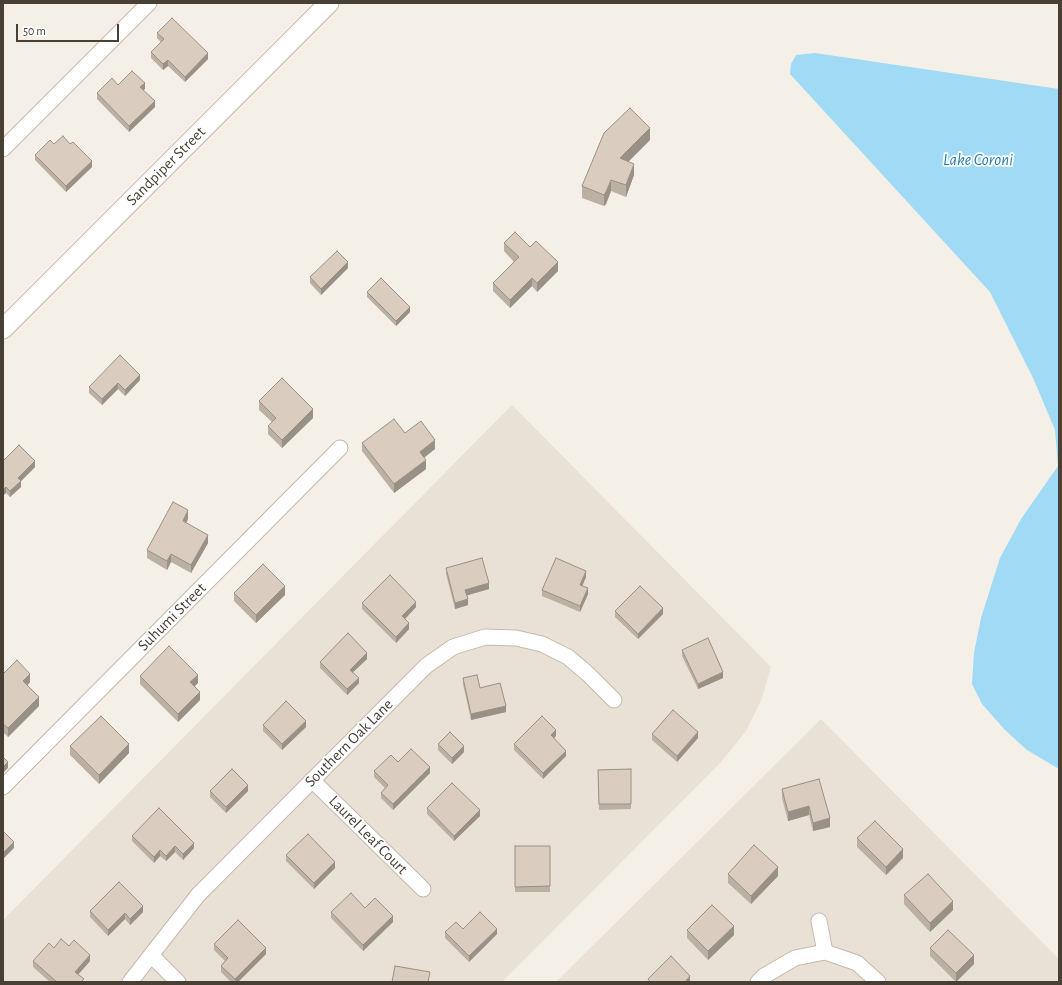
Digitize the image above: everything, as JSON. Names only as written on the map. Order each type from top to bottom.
[{"type":"street","points":[[3,149],[149,3]]},
{"type":"street","name":"Sandpiper Street","points":[[3,329],[329,3]]},
{"type":"street","name":"Suhumi Street","points":[[3,787],[340,448]]},
{"type":"street","name":"Southern Oak Lane","points":[[130,982],[198,895],[426,666],[453,647],[485,637],[516,638],[542,644],[568,657],[588,674],[614,700]]},
{"type":"street","name":"Laurel Leaf Court","points":[[312,780],[423,889]]},
{"type":"street","points":[[819,921],[825,952]]},
{"type":"street","points":[[758,982],[764,976],[795,958],[825,952],[858,963],[878,982]]},
{"type":"street","points":[[152,955],[178,982]]},
{"type":"shaded area","points":[[512,405],[771,667],[761,701],[746,731],[721,762],[502,982],[3,982],[3,920]]},
{"type":"shaded area","points":[[821,719],[1059,959],[1059,982],[556,982]]},
{"type":"water","name":"Lake Coroni","points":[[815,53],[1059,89],[1059,769],[1027,750],[1005,730],[982,704],[972,684],[974,653],[981,618],[1000,558],[1021,519],[1058,466],[1055,430],[1034,380],[990,292],[790,74],[791,64],[796,55]]},
{"type":"building","points":[[172,18],[208,53],[185,77],[168,60],[163,64],[151,52],[164,39],[157,33]]},
{"type":"building","points":[[132,71],[145,83],[140,87],[155,101],[129,126],[97,93],[112,78],[118,85]]},
{"type":"building","points":[[630,108],[650,128],[620,158],[634,164],[626,185],[611,180],[604,195],[582,186],[604,133]]},
{"type":"building","points":[[63,136],[70,144],[73,142],[92,161],[66,186],[35,155],[50,140],[54,144]]},
{"type":"building","points":[[515,232],[530,247],[536,241],[558,262],[537,283],[532,278],[510,300],[493,283],[519,257],[504,243]]},
{"type":"building","points":[[337,251],[348,262],[321,289],[310,277]]},
{"type":"building","points":[[381,278],[410,307],[396,321],[367,292]]},
{"type":"building","points":[[120,355],[140,375],[125,390],[118,383],[102,399],[89,387]]},
{"type":"building","points":[[282,378],[313,409],[282,440],[268,426],[276,418],[259,401]]},
{"type":"building","points":[[394,419],[405,433],[421,421],[435,440],[420,452],[426,460],[394,484],[362,443]]},
{"type":"building","points":[[19,445],[35,461],[18,478],[21,481],[10,491],[6,487],[3,490],[3,461]]},
{"type":"building","points":[[173,502],[188,510],[183,521],[208,535],[191,565],[171,554],[167,561],[147,550]]},
{"type":"building","points":[[482,558],[489,583],[465,590],[468,599],[455,603],[446,568]]},
{"type":"building","points":[[556,558],[586,571],[580,585],[588,588],[580,606],[542,590]]},
{"type":"building","points":[[263,564],[285,586],[256,615],[234,593]]},
{"type":"building","points":[[390,575],[416,602],[402,616],[409,623],[396,637],[362,603]]},
{"type":"building","points":[[640,586],[663,608],[638,634],[615,611]]},
{"type":"building","points":[[348,633],[367,653],[350,670],[359,678],[347,689],[320,662]]},
{"type":"building","points":[[708,638],[723,672],[698,684],[682,650]]},
{"type":"building","points":[[169,646],[198,675],[190,682],[200,692],[178,714],[140,676]]},
{"type":"building","points":[[17,660],[30,674],[23,681],[39,697],[8,728],[3,724],[3,674]]},
{"type":"building","points":[[477,675],[480,688],[500,683],[506,706],[471,714],[463,678]]},
{"type":"building","points":[[286,701],[306,721],[282,744],[263,725]]},
{"type":"building","points":[[673,710],[698,732],[677,756],[652,734]]},
{"type":"building","points":[[101,716],[129,744],[99,775],[70,746]]},
{"type":"building","points":[[542,716],[556,730],[551,735],[566,751],[543,773],[514,744]]},
{"type":"building","points":[[450,732],[464,746],[452,758],[438,744]]},
{"type":"building","points":[[411,749],[430,767],[393,804],[381,793],[388,785],[374,771],[391,755],[398,762]]},
{"type":"building","points":[[3,757],[8,762],[3,767]]},
{"type":"building","points":[[232,769],[248,785],[226,807],[210,791]]},
{"type":"building","points":[[631,769],[631,804],[599,804],[598,770]]},
{"type":"building","points":[[819,779],[830,818],[813,823],[809,806],[788,812],[782,789]]},
{"type":"building","points":[[452,783],[480,810],[454,836],[427,808]]},
{"type":"building","points":[[159,808],[194,843],[183,854],[175,846],[166,856],[160,850],[154,857],[132,836]]},
{"type":"building","points":[[875,821],[903,849],[886,867],[857,838]]},
{"type":"building","points":[[3,831],[14,842],[3,853]]},
{"type":"building","points":[[308,834],[335,862],[314,883],[286,855]]},
{"type":"building","points":[[754,845],[778,867],[751,896],[728,874]]},
{"type":"building","points":[[515,846],[550,846],[550,886],[515,887]]},
{"type":"building","points":[[928,874],[953,901],[930,923],[904,895]]},
{"type":"building","points":[[119,882],[143,906],[130,919],[125,913],[108,930],[90,911]]},
{"type":"building","points":[[351,893],[365,908],[375,898],[393,916],[363,945],[331,912]]},
{"type":"building","points":[[712,905],[734,926],[708,951],[687,930]]},
{"type":"building","points":[[480,912],[497,929],[469,956],[445,932],[456,922],[463,929]]},
{"type":"building","points":[[238,920],[266,948],[235,979],[221,966],[228,958],[214,944]]},
{"type":"building","points":[[948,930],[974,955],[956,973],[930,948]]},
{"type":"building","points":[[61,939],[69,946],[74,940],[90,955],[75,972],[84,979],[81,982],[57,982],[33,961],[49,943],[54,948]]},
{"type":"building","points":[[671,956],[690,976],[685,982],[650,982],[648,979]]},
{"type":"building","points":[[395,966],[430,972],[428,982],[392,982]]}]
